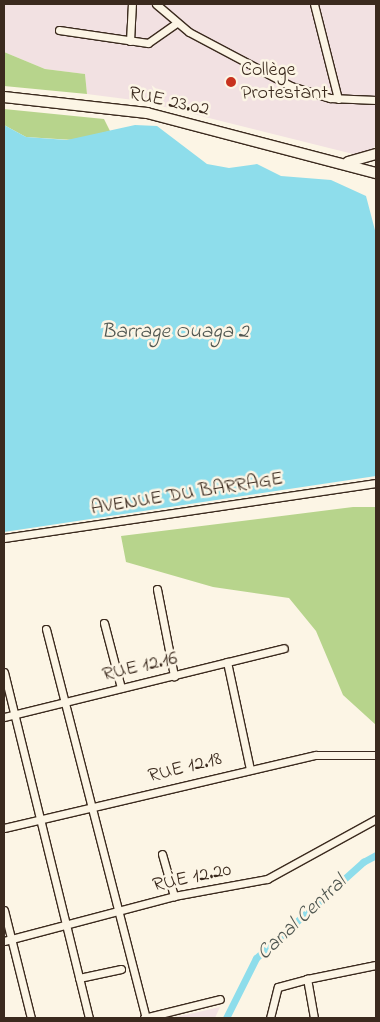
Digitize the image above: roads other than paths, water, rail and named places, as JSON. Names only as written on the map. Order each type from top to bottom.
[{"type":"street","points":[[130,42],[132,4]]},
{"type":"street","points":[[156,4],[177,23],[291,86],[338,99],[376,100]]},
{"type":"street","points":[[314,4],[338,99]]},
{"type":"street","points":[[59,30],[130,42],[154,42],[177,23]]},
{"type":"street","name":"RUE 23.02","points":[[4,97],[147,114],[376,174]]},
{"type":"street","points":[[348,162],[376,154]]},
{"type":"street","name":"RUE 23.02","points":[[324,159],[376,167]]},
{"type":"street","name":"AVENUE DU BARRAGE","points":[[4,538],[376,483]]},
{"type":"street","points":[[157,589],[174,676]]},
{"type":"street","points":[[104,623],[121,688]]},
{"type":"street","points":[[46,629],[67,701],[145,1018],[220,999]]},
{"type":"street","name":"RUE 12.16","points":[[4,717],[284,648]]},
{"type":"street","points":[[228,662],[250,768]]},
{"type":"street","points":[[4,672],[89,1018]]},
{"type":"street","name":"RUE 12.18","points":[[4,828],[250,768],[339,753],[376,755]]},
{"type":"street","name":"RUE 12.20","points":[[7,940],[174,896],[267,879],[376,819]]},
{"type":"street","points":[[162,854],[174,896]]},
{"type":"street","points":[[4,910],[7,940],[31,1018]]},
{"type":"street","points":[[270,1018],[278,987],[306,979],[376,965]]},
{"type":"street","points":[[79,978],[121,969]]},
{"type":"street","points":[[306,979],[314,1018]]},
{"type":"water","name":"Barrage Ouaga 2","points":[[4,125],[26,137],[67,140],[135,125],[157,126],[207,164],[229,168],[257,164],[281,176],[331,180],[366,196],[376,234],[376,476],[4,532]]},
{"type":"waterway","name":"Canal Central","points":[[226,1018],[256,958],[363,862],[376,855]]},
{"type":"place","name":"Collège Protestant","points":[[231,82]]}]
